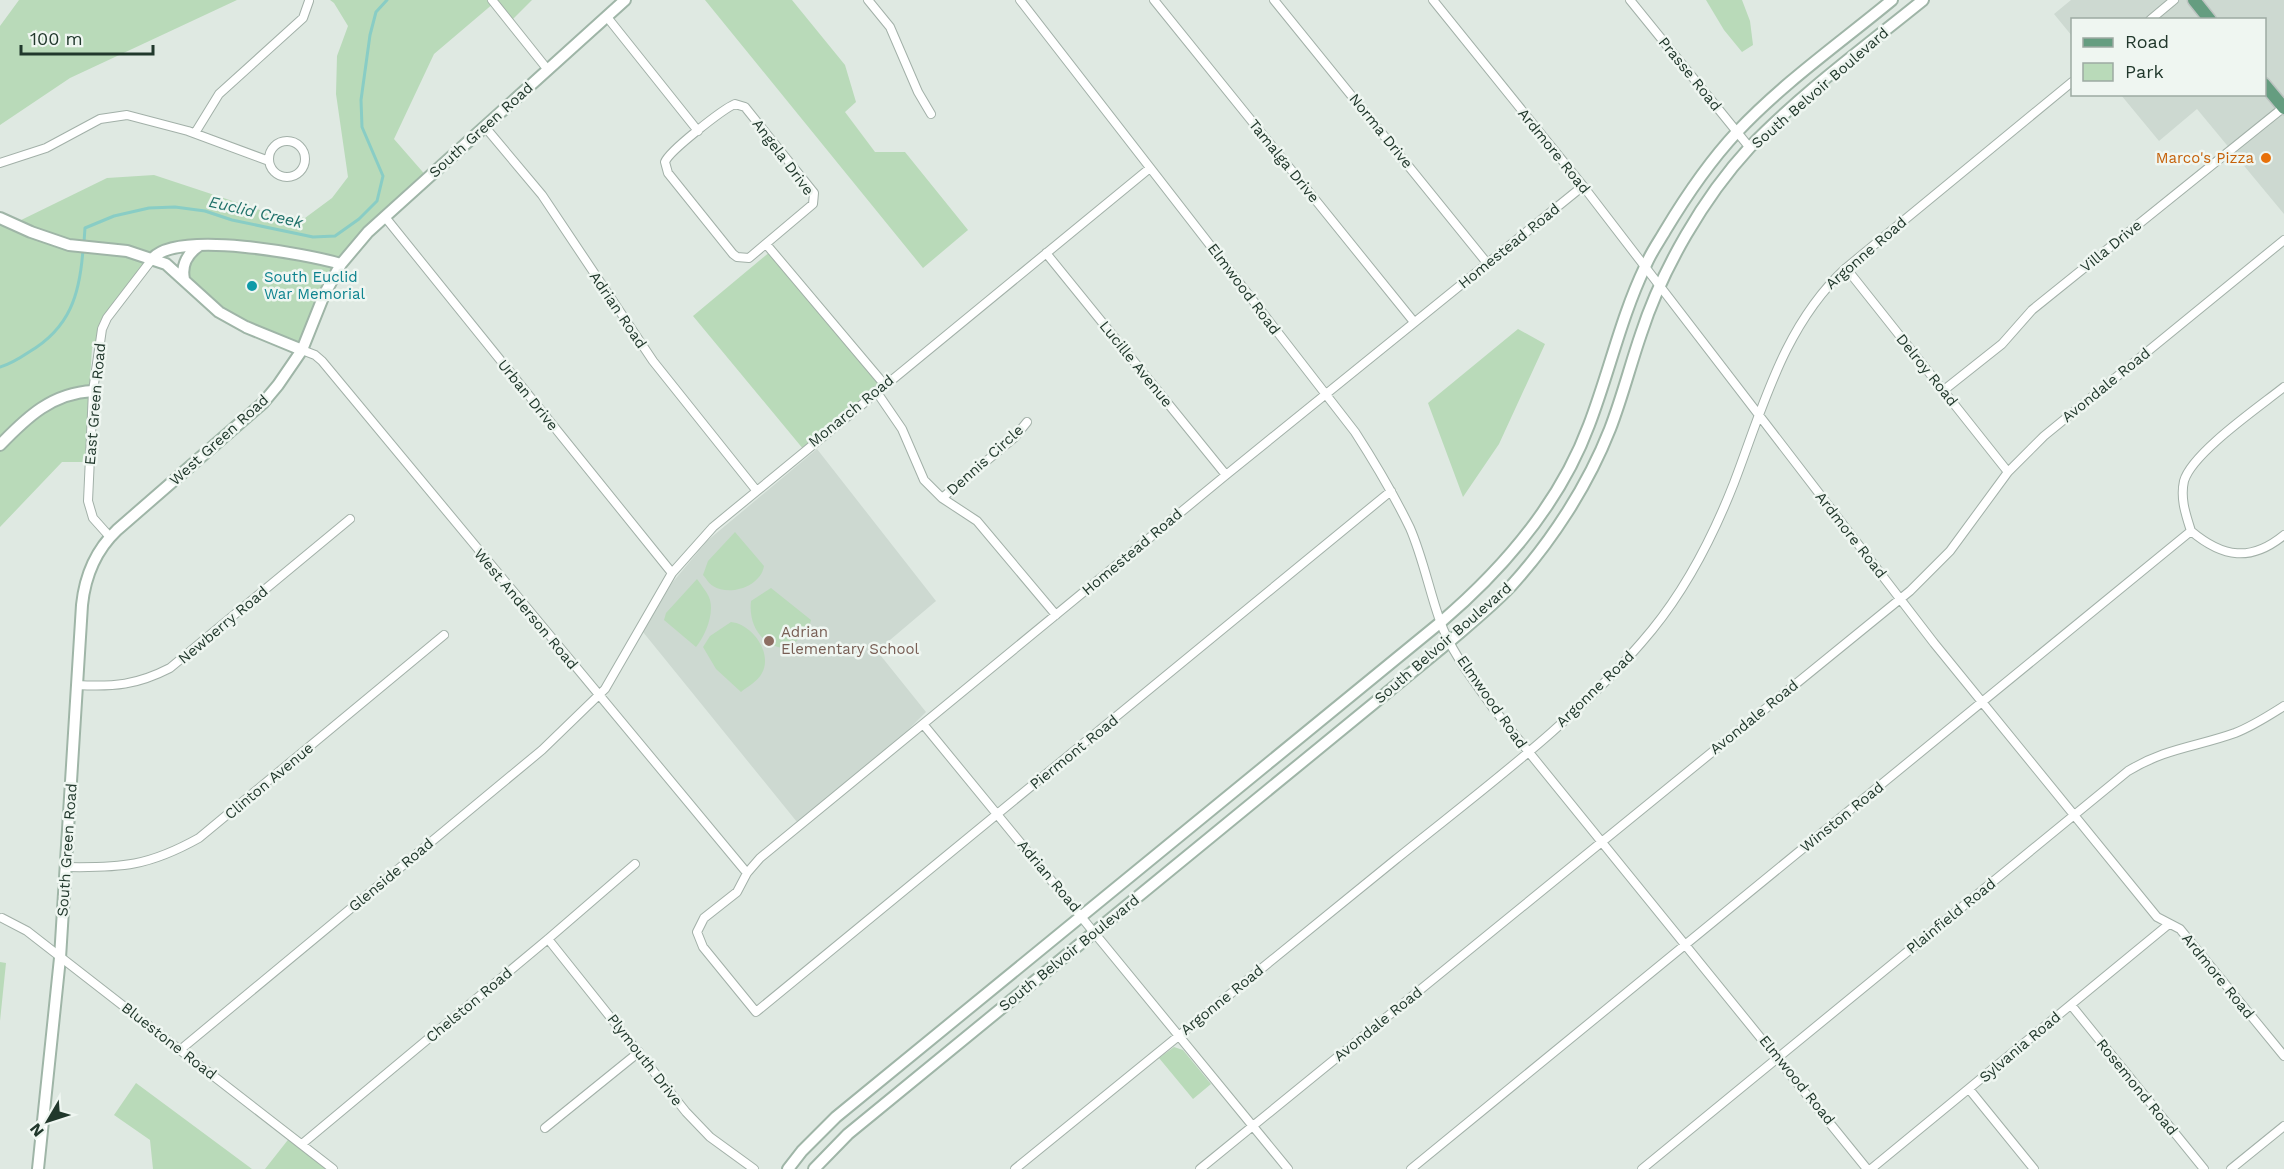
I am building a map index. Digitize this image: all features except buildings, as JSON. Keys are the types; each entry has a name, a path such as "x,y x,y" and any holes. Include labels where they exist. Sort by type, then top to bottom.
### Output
{"main road":[{"path":"2193,0 2208,18"},
{"path":"2266,85 2284,107"}],"street":[{"path":"492,0 548,70"},
{"name":"South Green Road","path":"341,264 368,232 625,0"},
{"path":"868,0 890,27 918,92 931,114"},
{"name":"Elmwood Road","path":"1020,0 1355,432 1391,491 1410,530 1441,622 1481,691 1527,752 1869,1169"},
{"name":"Tamalga Drive","path":"1154,0 1414,322"},
{"name":"Norma Drive","path":"1274,0 1487,263"},
{"name":"Ardmore Road","path":"1433,0 1583,186 1899,598 1982,702 2157,917 2180,929 2284,1056"},
{"name":"Prasse Road","path":"1630,0 1750,148"},
{"name":"South Belvoir Boulevard","path":"788,1169 802,1151 836,1117 1441,622 1499,568 1560,485 1588,427 1645,266 1701,177 1736,132 1767,103 1892,0"},
{"name":"South Belvoir Boulevard","path":"814,1169 848,1134 1450,640 1510,586 1532,561 1570,507 1594,464 1610,430 1628,380 1641,333 1659,287 1686,235 1717,189 1750,148 1814,90 1923,0"},
{"path":"2152,18 2174,0"},
{"path":"195,133 219,94 303,18 309,1"},
{"path":"607,17 698,131"},
{"name":"Argonne Road","path":"1015,1169 1527,752 1617,671 1655,626 1682,586 1710,536 1733,486 1778,366 1794,331 1826,286 2071,84"},
{"name":"Angela Drive","path":"731,105 745,106 814,192 813,204 766,244 749,258 737,257 665,167 666,158 731,105"},
{"name":"Villa Drive","path":"1944,390 2002,344 2032,310 2284,107"},
{"path":"0,162 46,148 100,119 127,115 195,133 269,161 274,172 288,178 302,171 306,159 304,151 298,144 286,141 275,146 270,153 269,161"},
{"name":"Adrian Road","path":"485,127 542,195 664,377 756,490"},
{"name":"Monarch Road","path":"599,696 672,573 712,527 1150,168"},
{"name":"Homestead Road","path":"697,932 704,918 737,891 747,873 760,858 1226,475 1583,186"},
{"name":"Urban Drive","path":"385,217 672,573"},
{"path":"0,218 31,232 69,244 127,251 153,258 172,268 205,301 227,317 302,350"},
{"name":"Avondale Road","path":"1200,1169 1921,581 1950,551 2008,472 2044,436 2284,240"},
{"path":"153,258 164,250 226,244 309,256 341,264"},
{"path":"766,244 884,384"},
{"path":"184,280 183,266 189,255 201,245"},
{"name":"Lucille Avenue","path":"1046,253 1226,475"},
{"name":"East Green Road","path":"110,537 93,518 88,508 93,391 102,330 107,318 153,258"},
{"name":"West Green Road","path":"110,537 263,403 278,386 302,350 324,295 341,264"},
{"name":"Delroy Road","path":"1846,268 2008,472"},
{"name":"West Anderson Road","path":"302,350 315,354 322,361 747,873"},
{"path":"2284,387 2192,465 2185,480 2183,494 2191,531 2212,547 2236,554 2247,554 2263,549 2284,535"},
{"path":"0,446 16,428 45,404 77,391 93,391"},
{"path":"876,391 902,429 924,480 942,498 977,520 1056,615"},
{"name":"Dennis Circle","path":"942,498 1014,438 1027,422"},
{"name":"Piermont Road","path":"697,932 703,947 756,1012 1391,491"},
{"name":"Newberry Road","path":"77,685 107,687 130,684 145,680 170,668 350,519"},
{"name":"Winston Road","path":"1411,1169 2191,531"},
{"name":"South Green Road","path":"38,1169 60,958 83,591 92,565 110,537"},
{"name":"Clinton Avenue","path":"66,867 128,866 158,858 199,838 444,635"},
{"name":"Glenside Road","path":"180,1050 542,750 599,696"},
{"name":"Plainfield Road","path":"1642,1169 2128,771 2165,752 2233,734 2265,719 2284,705"},
{"name":"Adrian Road","path":"923,724 1288,1169"},
{"name":"Chelston Road","path":"302,1144 548,939 634,864"},
{"name":"Bluestone Road","path":"2,918 27,931 333,1169"},
{"name":"Sylvania Road","path":"1869,1169 2169,924"},
{"name":"Plymouth Drive","path":"548,939 674,1097 710,1137 754,1169"},
{"name":"Rosemond Road","path":"2071,1005 2204,1169"},
{"path":"545,1128 639,1052"},
{"path":"1969,1089 2034,1169"},
{"path":"2231,1169 2284,1126"}],"shaded area":[{"path":"2071,0 2284,0 2284,214 2197,109 2159,141 2122,96 2266,96 2266,18 2071,18 2071,35 2054,14"},
{"name":"Adrian Elementary School","path":"817,449 936,601 877,651 926,712 908,730 797,822 643,632 672,583 707,541"}],"green space":[{"path":"19,0 237,0 70,78 0,125 0,26"},
{"path":"330,0 532,0 510,22 494,3 434,54 394,139 428,178 353,248 302,350 235,321 184,280 196,248 162,251 107,318 99,341 92,348 85,462 62,462 0,527 0,218 13,224 107,178 154,175 272,214 305,218 332,198 348,177 336,94 337,56 348,26"},
{"path":"705,0 792,0 845,65 856,102 845,112 875,152 905,152 968,230 923,268"},
{"path":"1706,0 1742,0 1750,21 1753,45 1742,52 1724,30"},
{"path":"771,251 884,384 804,450 693,316"},
{"path":"1518,329 1545,344 1499,444 1463,497 1428,403"},
{"path":"735,532 764,566 757,579 744,588 720,589 712,585 703,575 708,561"},
{"path":"697,579 708,595 711,612 703,637 696,647 664,620 666,613"},
{"path":"771,588 811,620 809,628 789,649 772,645 765,640 759,634 752,619 751,601"},
{"path":"731,622 739,624 753,634 763,649 765,657 765,665 760,676 741,692 716,669 703,647 710,636"},
{"path":"0,962 6,963 0,1021"},
{"path":"1174,1047 1183,1050 1211,1084 1193,1099 1159,1058"},
{"path":"136,1083 252,1169 153,1169 150,1140 114,1115"},
{"path":"291,1136 333,1169 265,1169"}],"waterway":[{"name":"Euclid Creek","path":"84,242 85,228 114,216 149,208 175,207 205,211 232,220 313,237 335,236 359,219 377,201 383,176 362,127 361,100 370,35 376,12 387,0"},
{"name":"Euclid Creek","path":"0,367 15,361 43,343 63,321 79,281 83,249"}],"place":[{"name":"Marco's Pizza","path":"2266,158"},
{"name":"South Euclid War Memorial","path":"252,286"},
{"name":"Adrian Elementary School","path":"769,641"}]}
